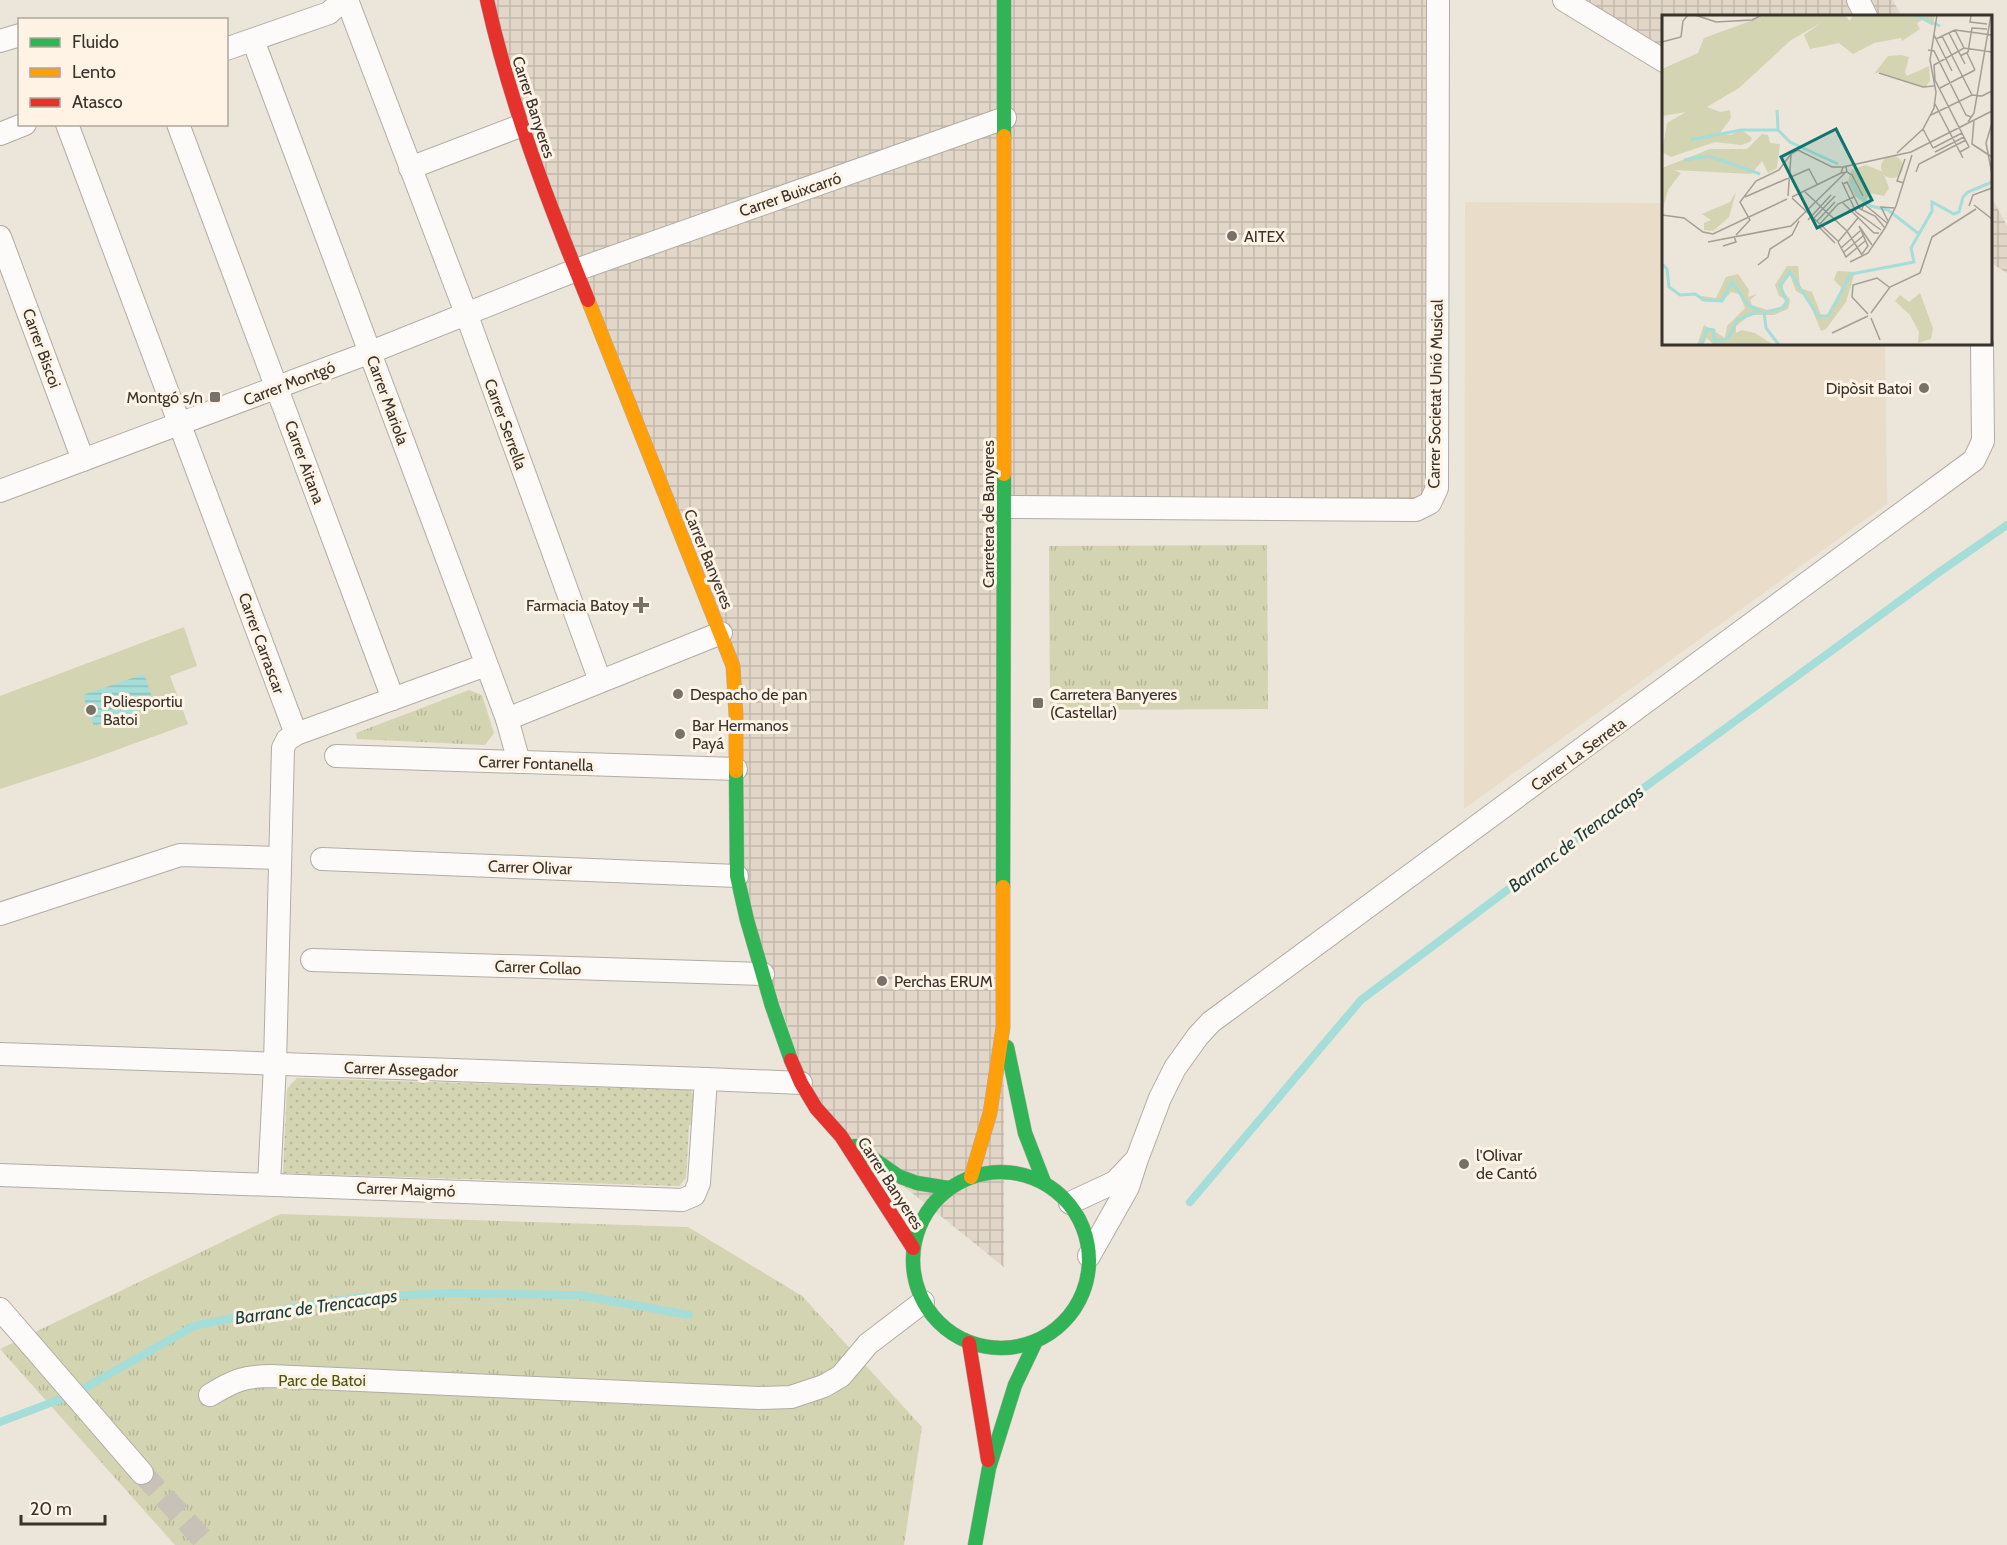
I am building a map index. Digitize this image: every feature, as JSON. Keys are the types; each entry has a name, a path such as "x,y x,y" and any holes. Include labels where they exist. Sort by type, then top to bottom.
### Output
{"main road":[{"name":"Carrer Banyeres","path":"487,0 520,126 733,666 737,876 747,920 783,1041 801,1083 816,1108 841,1136 913,1248"},
{"name":"Carretera de Banyeres","path":"970,1177 990,1113 1003,1027 1004,0"},
{"name":"Carretera de Banyeres","path":"1003,1027 1025,1132 1044,1182"},
{"name":"Carrer Banyeres","path":"841,1136 898,1176 917,1183 948,1188"},
{"path":"997,1171 1021,1173 1044,1182 1070,1203 1085,1231 1089,1256 1087,1281 1077,1306 1059,1326 1036,1341 1014,1347 991,1348 969,1343 946,1329 923,1302 913,1268 913,1248 921,1222 934,1202 948,1188 970,1177 997,1171"},
{"path":"975,1545 989,1468 1015,1385 1036,1341"},
{"path":"969,1343 989,1468"}],"street":[{"path":"228,49 328,13 345,0"},
{"name":"Carrer Serrella","path":"345,0 466,313 600,681"},
{"name":"Carrer Societat Unió Musical","path":"1004,507 1416,510 1430,503 1437,488 1438,0"},
{"path":"1564,0 1662,60"},
{"path":"1858,0 1866,15"},
{"path":"0,41 18,36"},
{"name":"Carrer Mariola","path":"253,40 507,719 519,762"},
{"name":"Carrer Buixcarró","path":"576,270 1005,118"},
{"path":"0,134 20,126"},
{"name":"Carrer Carrascar","path":"68,126 296,734"},
{"name":"Carrer Aitana","path":"179,126 393,699"},
{"path":"410,168 520,126"},
{"name":"Carrer Biscoi","path":"0,237 83,460"},
{"name":"Carrer Montgó","path":"0,491 371,352 576,270"},
{"name":"Carrer La Serreta","path":"1089,1256 1128,1187 1160,1098 1174,1068 1198,1035 1211,1022 1578,754 1974,460 1983,441 1982,345"},
{"path":"507,719 721,633"},
{"path":"269,1184 275,1064 283,748 287,740 296,734 486,665"},
{"name":"Carrer Fontanella","path":"336,756 736,769"},
{"path":"0,914 180,855 279,858"},
{"name":"Carrer Olivar","path":"322,859 737,876"},
{"name":"Carrer Collao","path":"312,960 763,974"},
{"name":"Carrer Assegador","path":"0,1054 801,1083"},
{"name":"Carrer Maigmó","path":"0,1175 682,1200 694,1195 699,1183 706,1078"},
{"name":"Carrer La Serreta","path":"1070,1203 1115,1182 1137,1159"},
{"path":"210,1395 233,1381 255,1376 271,1376 759,1398 791,1397 824,1386 841,1376 868,1344 923,1302"},
{"path":"4,1319 142,1473"}],"shaded area":[{"path":"483,0 1438,0 1437,510 1004,507 1004,1267 819,1118 736,876 733,685"},
{"path":"1563,0 1893,0 1900,15 1662,15 1662,61"},
{"path":"1992,198 2007,226 2007,273 1992,264"},
{"path":"1465,202 1662,203 1662,345 1885,345 1887,504 1464,809"}],"green space":[{"path":"1267,545 1268,709 1050,710 1049,546"},
{"name":"Poliesportiu Batoi","path":"184,627 197,666 170,676 188,724 0,789 0,696"},
{"path":"469,690 482,695 494,733 485,745 357,739 356,733"},
{"path":"297,1078 690,1090 697,1099 693,1126 689,1125 686,1178 679,1186 283,1173 287,1089"},
{"name":"Parc de Batoi","path":"280,1214 688,1227 802,1296 922,1427 904,1545 175,1545 0,1349"}],"water":[{"path":"144,674 155,705 94,726 83,695"}],"waterway":[{"name":"Barranc de Trencacaps","path":"1190,1202 1361,1000 1634,795 2007,525"},
{"name":"Barranc de Trencacaps","path":"0,1422 74,1394 194,1326 361,1297 451,1293 578,1295 689,1315"}],"tunnel":[{"path":"142,1473 208,1545"}],"traffic: fast":[{"path":"1004,0 1004,136"},
{"path":"1003,887 1004,474"},
{"path":"736,771 737,876 772,1006 791,1060"},
{"path":"1007,1047 1025,1133 1044,1182"},
{"path":"855,1146 898,1176 917,1183 948,1188"},
{"path":"1001,1172 1018,1173 1035,1178 1063,1198 1083,1226 1088,1243 1089,1260 1088,1277 1083,1294 1063,1322 1035,1342 1018,1347 1001,1348 984,1347 967,1342 939,1322 919,1294 914,1277 913,1260 914,1243 919,1226 939,1198 967,1178 984,1173 1001,1172"},
{"path":"975,1545 989,1468 1015,1385 1036,1341"}],"traffic: slow":[{"path":"1004,136 1004,474"},
{"path":"588,300 733,666 736,771"},
{"path":"971,1177 990,1113 1003,1027 1003,887"}],"traffic: jam":[{"path":"487,0 496,39 531,152 588,300"},
{"path":"791,1060 816,1108 841,1136 913,1248"},
{"path":"969,1343 988,1460"}],"place":[{"name":"AITEX","path":"1232,236"},
{"name":"Dipòsit Batoi","path":"1924,388"},
{"name":"Montgó s/n","path":"215,397"},
{"name":"Farmacia Batoy","path":"641,605"},
{"name":"Despacho de pan","path":"678,694"},
{"name":"Carretera Banyeres (Castellar)","path":"1038,703"},
{"name":"Poliesportiu Batoi","path":"91,710"},
{"name":"Bar Hermanos Payá","path":"680,734"},
{"name":"Perchas ERUM","path":"882,981"},
{"name":"l'Olivar de Cantó","path":"1464,1164"}]}
